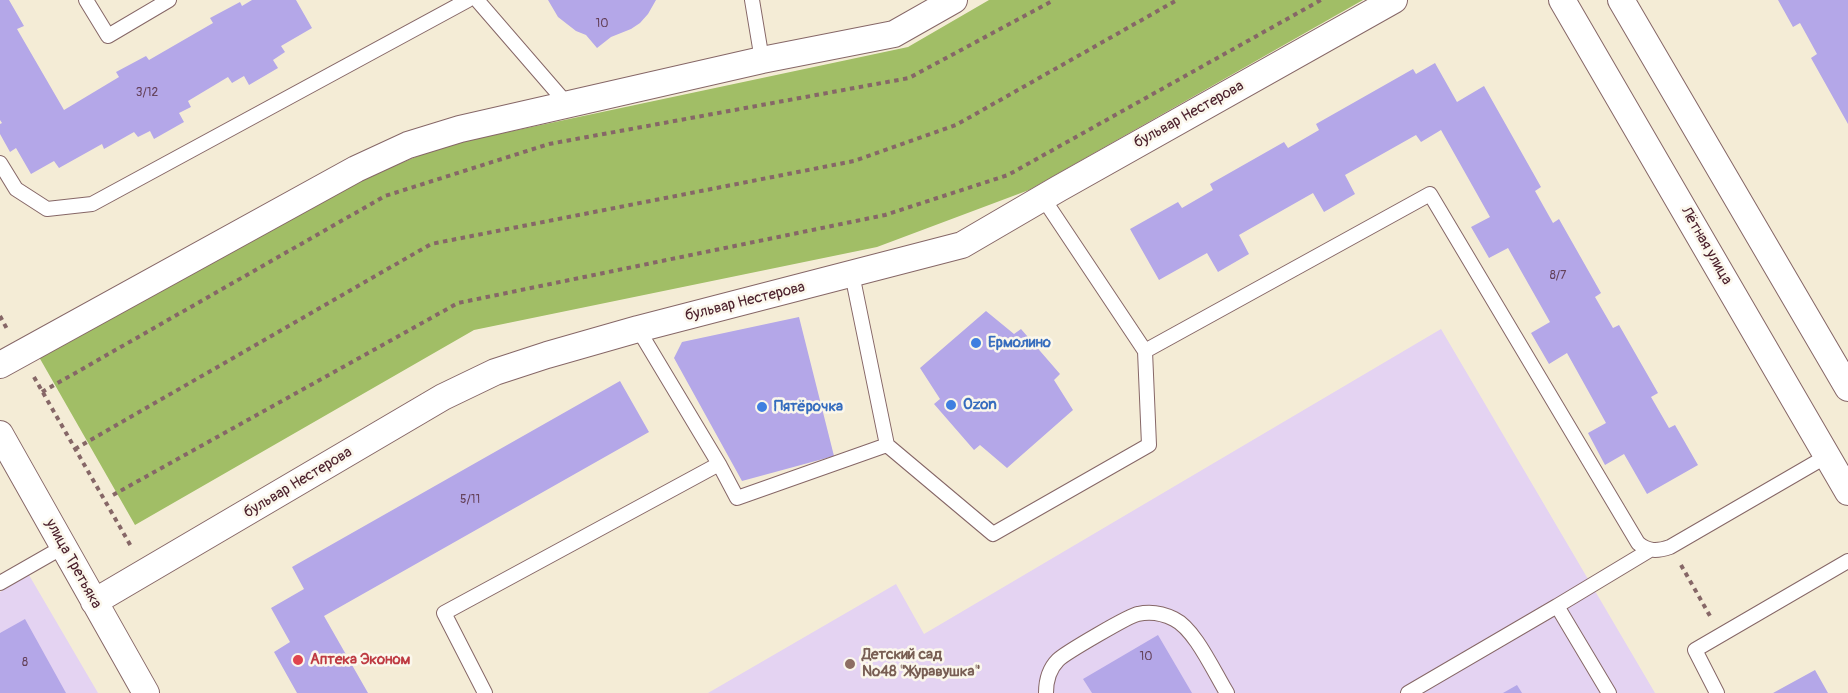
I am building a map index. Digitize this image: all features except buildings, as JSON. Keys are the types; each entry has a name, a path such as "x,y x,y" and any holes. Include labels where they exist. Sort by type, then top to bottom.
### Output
{"street":[{"path":"10,359 356,169 408,145 460,129 567,104 762,60 894,34 954,0"},
{"name":"бульвар Нестерова","path":"94,602 443,397 495,372 638,329 962,245 1394,0"},
{"name":"Лётная улица","path":"1562,0 1848,492"},
{"path":"1621,0 1848,388"},
{"name":"улица Третьяка","path":"0,434 146,693"}],"lane":[{"path":"86,0 108,36 170,0"},
{"path":"0,163 16,189 47,209 92,204 468,0"},
{"path":"477,0 567,104"},
{"path":"752,0 762,60"},
{"path":"1145,351 1430,194 1638,543 1644,548 1660,550 1670,547 1827,456"},
{"path":"852,274 887,445 993,534 1149,445 1145,351 1043,198"},
{"path":"638,329 737,498 887,445"},
{"path":"485,693 444,613 719,464"},
{"path":"0,583 63,546"},
{"path":"1408,693 1650,550"},
{"path":"1717,693 1695,650 1848,561"},
{"path":"1557,606 1609,693"},
{"path":"1046,693 1049,673 1060,658 1135,614 1151,612 1177,620 1186,627 1194,636 1227,693"}],"path":[{"path":"42,392 385,196 549,144 909,78 1054,0"},
{"path":"75,449 431,244 854,161 956,125 1177,0"},
{"path":"113,495 458,303 885,215 1008,175 1321,0"},
{"path":"0,316 10,359 42,392 146,573"},
{"path":"1670,547 1721,634"}],"shaded area":[{"path":"1441,329 1655,693 708,693 896,584 924,634"},
{"path":"29,575 98,693 0,693 0,592"}],"green space":[{"path":"989,0 1363,0 1029,190 877,247 474,330 135,525 39,357 353,183 442,146 908,47"}],"place":[{"name":"Ермолино","path":"976,343"},
{"name":"Ozon","path":"951,405"},
{"name":"Пятёрочка","path":"762,407"},
{"name":"Аптека Эконом","path":"298,660"},
{"name":"Детский сад №48 \"Журавушка\"","path":"850,664"}]}
